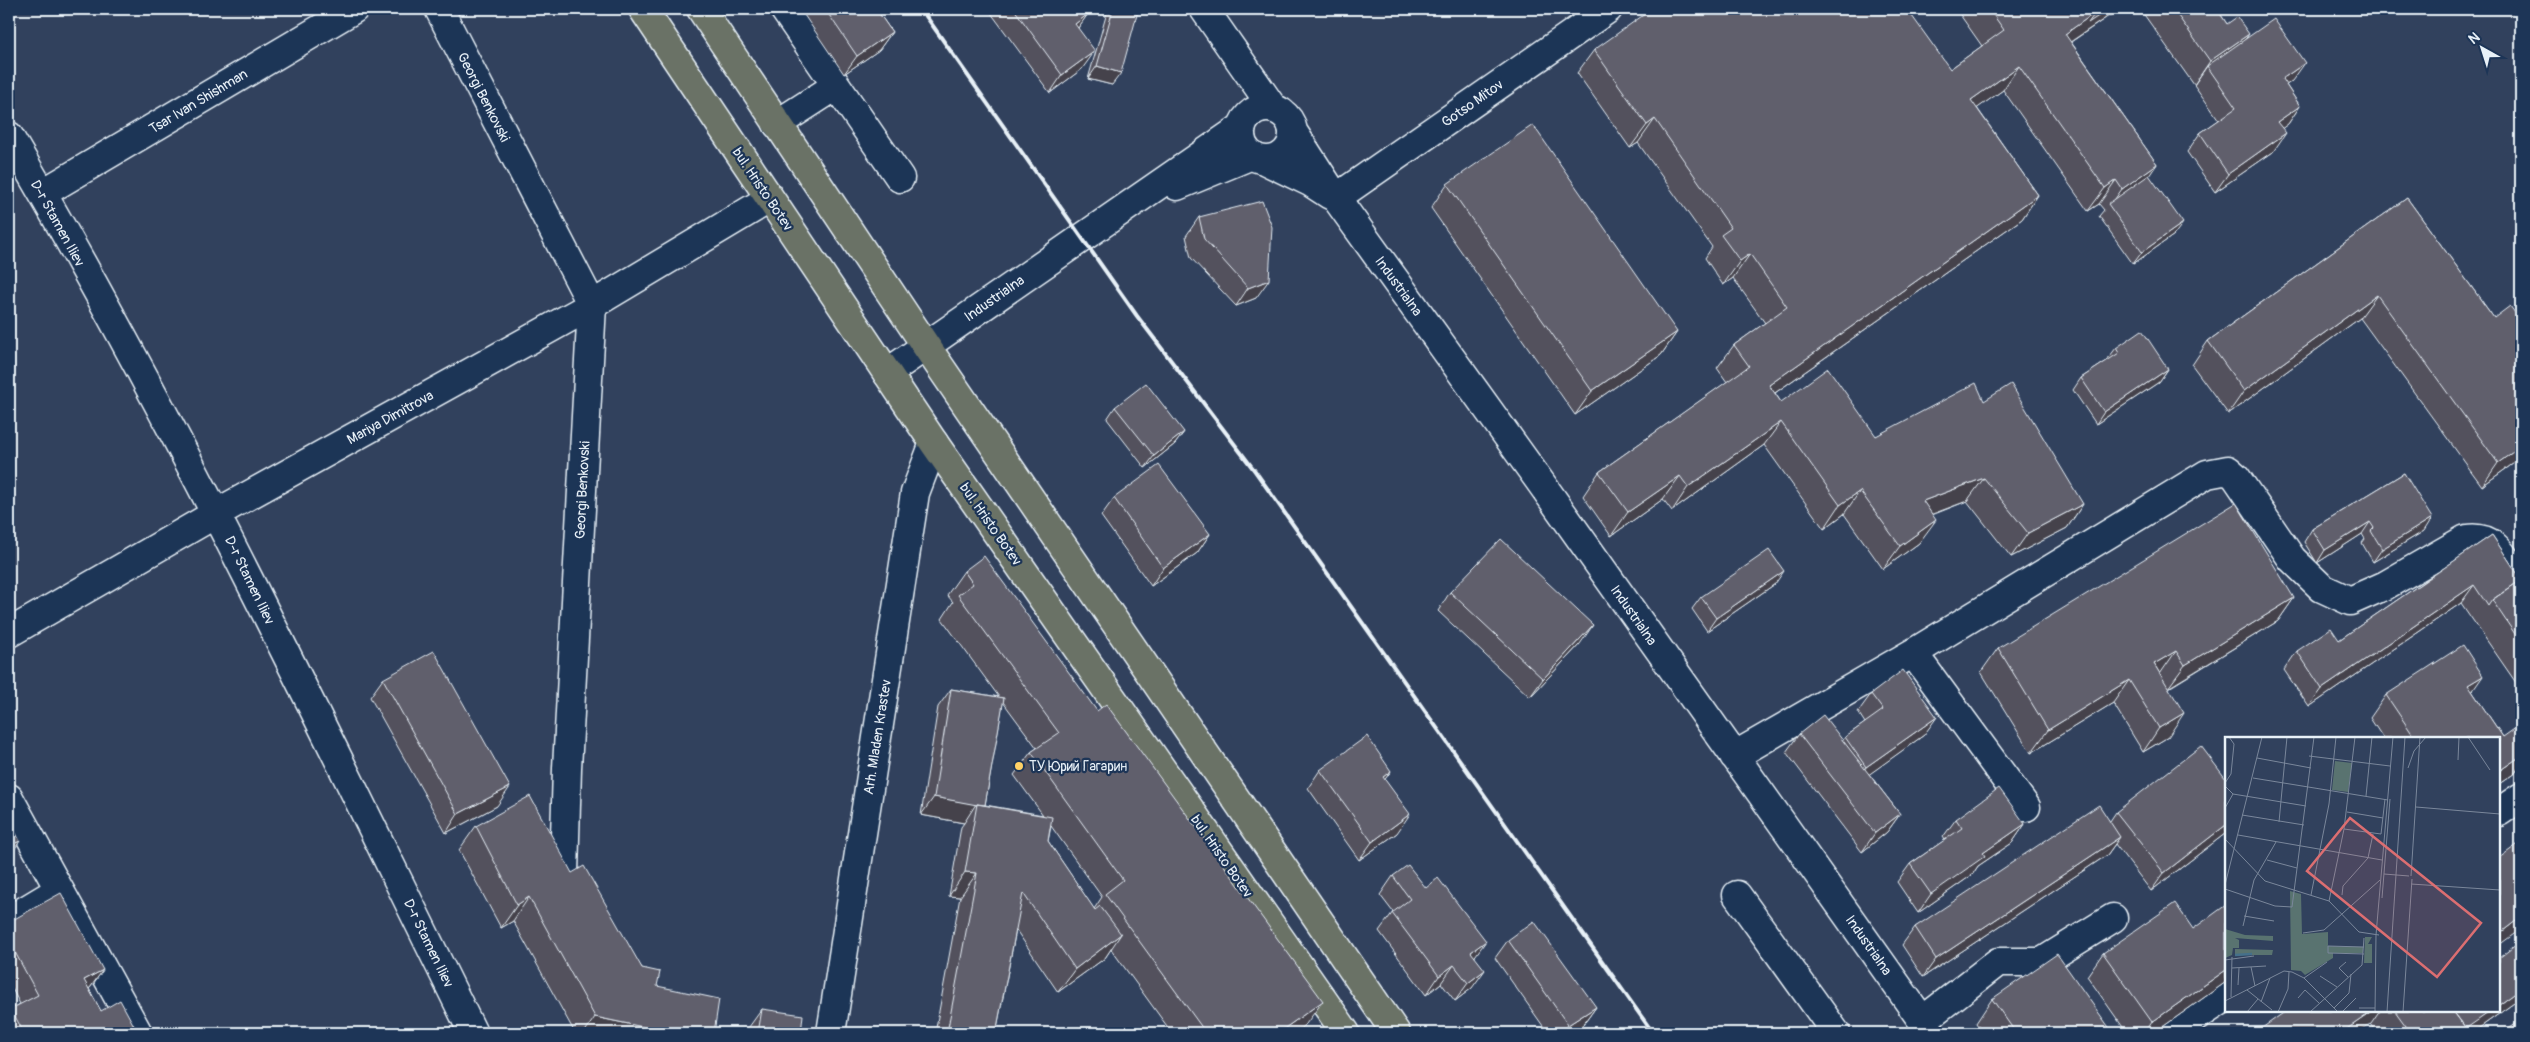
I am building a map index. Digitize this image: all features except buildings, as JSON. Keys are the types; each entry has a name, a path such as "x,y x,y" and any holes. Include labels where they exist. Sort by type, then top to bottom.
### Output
{"main road":[{"name":"bul. Hristo Botev","path":"643,9 934,443 1346,1033"},
{"path":"701,9 926,346 1396,1033"}],"street":[{"name":"Tsar Ivan Shishman","path":"42,193 354,9"},
{"name":"Georgi Benkovski","path":"439,9 592,305 566,768 564,873 592,913"},
{"path":"784,9 900,178"},
{"name":"Gotso Mitov","path":"1336,198 1608,9"},
{"path":"1207,13 1273,108 1288,117 1294,133 1293,140 1285,154 1271,160 1258,157 1243,143 1245,122 1233,67 1207,13"},
{"path":"777,124 836,86"},
{"path":"1245,122 1259,109 1273,108"},
{"name":"Industrialna","path":"886,373 1245,122"},
{"name":"Industrialna","path":"1294,133 1336,198 1927,1027"},
{"name":"D-r Stamen Iliev","path":"9,136 217,513 473,1033"},
{"name":"Industrialna","path":"1127,206 1258,157 1310,182 1336,198"},
{"name":"Mariya Dimitrova","path":"9,633 217,513 592,305 769,199"},
{"name":"Arh. Mladen Krastev","path":"831,1033 915,493 934,443"},
{"path":"1734,756 1913,654 2208,474 2218,470 2228,470 2236,477 2292,559 2322,588 2350,601 2386,585 2466,539 2480,537 2497,548 2521,582"},
{"path":"1913,654 2026,807"},
{"path":"2500,811 2521,797"},
{"path":"9,798 138,1033"},
{"path":"9,920 60,890"},
{"path":"1737,895 1836,1033"},
{"path":"1927,1027 1998,962 2042,962 2113,918"},
{"path":"2042,962 2057,986"},
{"path":"2172,1033 2225,998"}],"railway":[{"path":"921,9 1137,316 1255,471 1653,1033"}],"place":[{"name":"ТУ Юрий Гагарин","path":"1019,766"}]}
